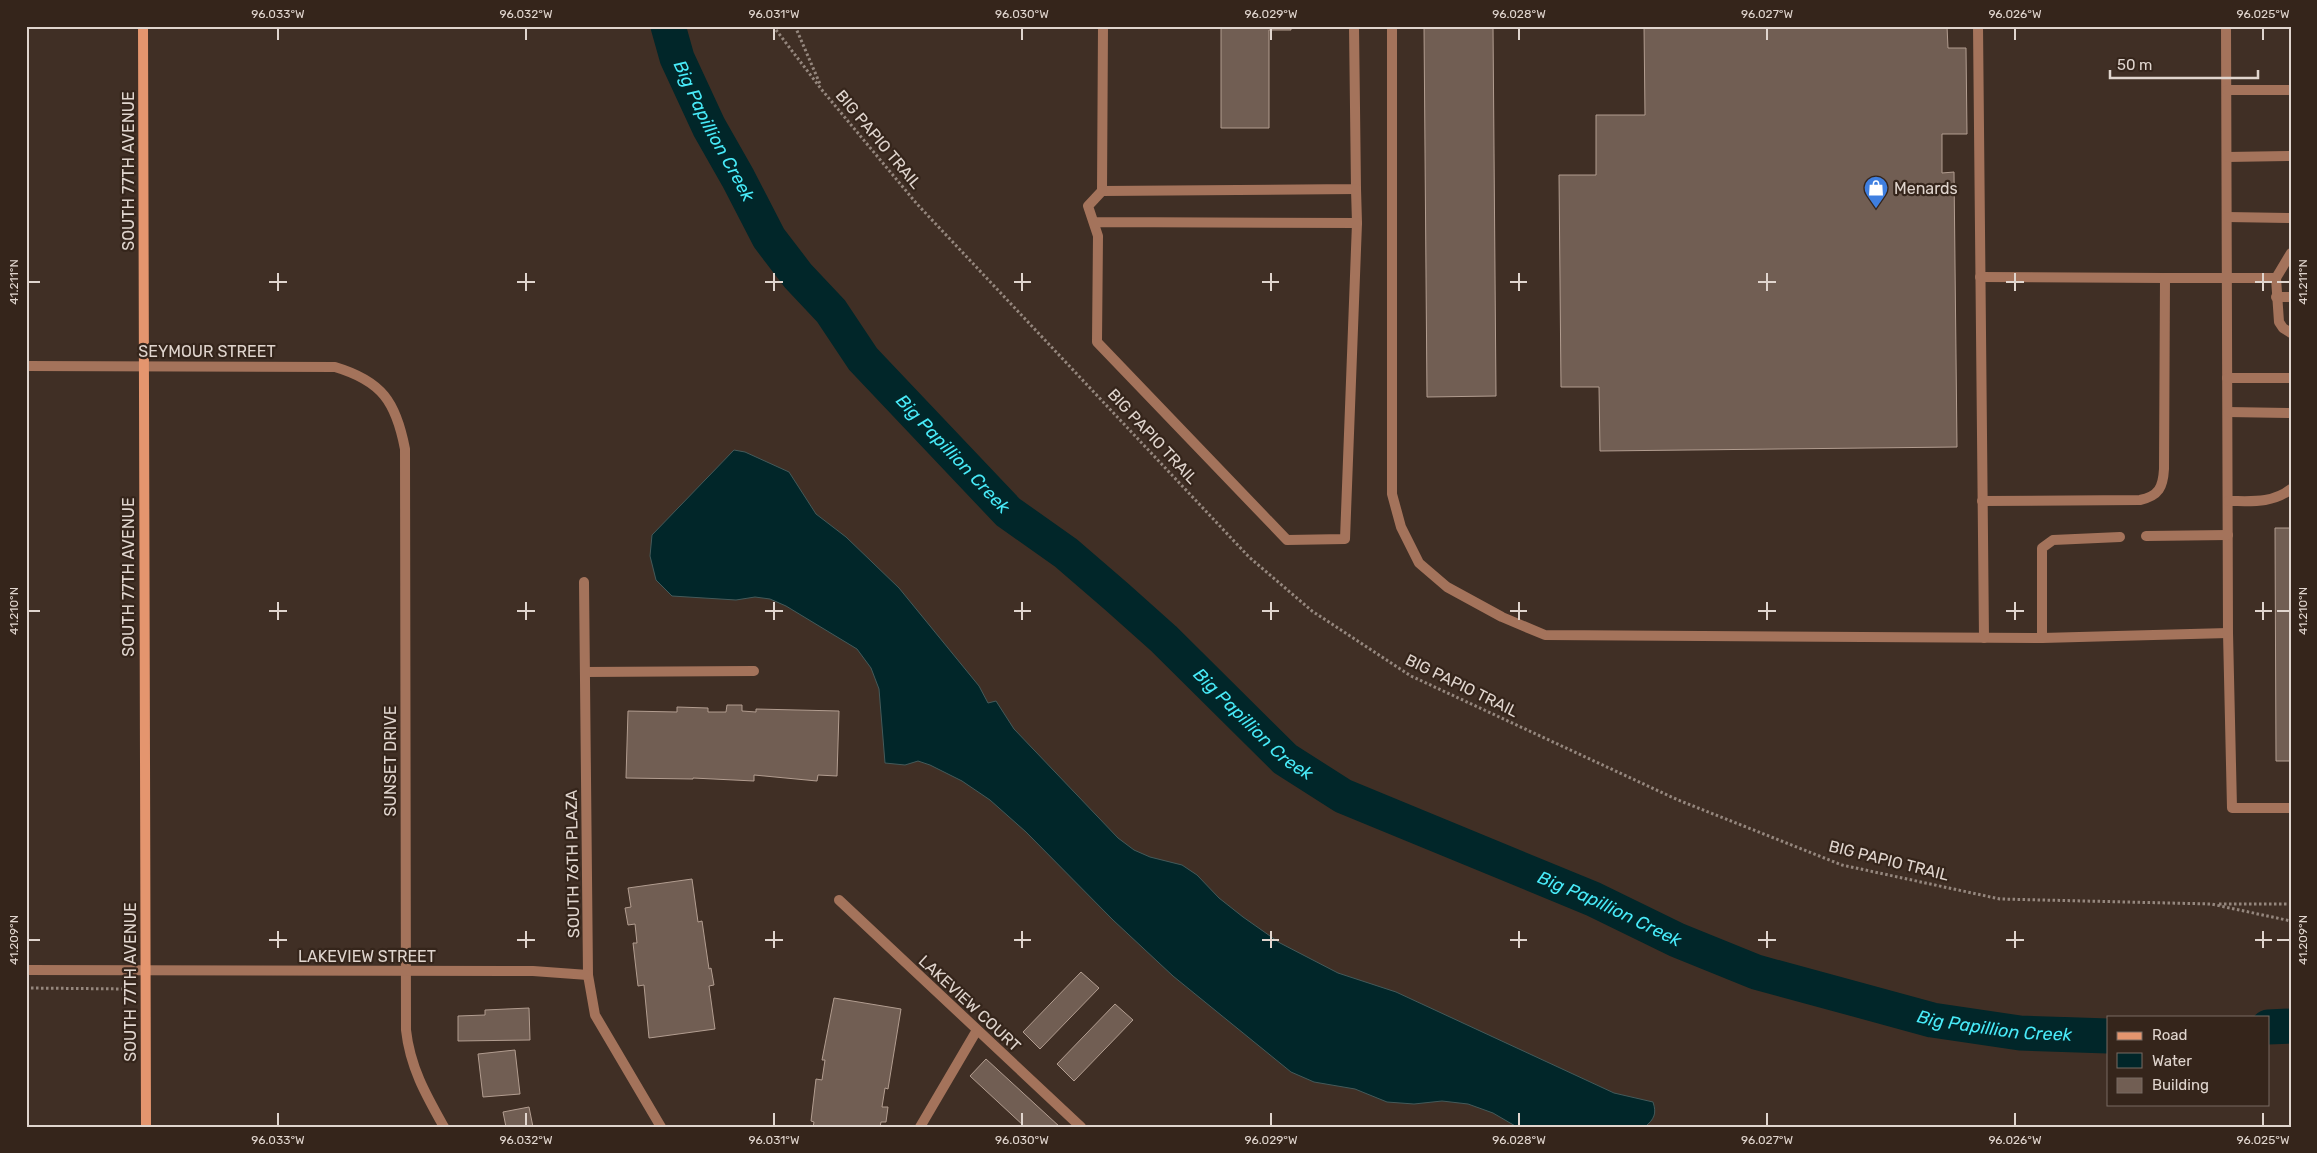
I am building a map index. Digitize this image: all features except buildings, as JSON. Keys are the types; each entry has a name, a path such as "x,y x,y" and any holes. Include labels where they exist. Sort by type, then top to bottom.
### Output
{"street":[{"name":"SOUTH 77TH AVENUE","path":"143,26 142,366 146,1127"},
{"path":"1102,26 1102,191 1088,206 1098,236 1097,342 1287,540 1346,539 1357,223 1354,26"},
{"path":"1392,26 1392,494 1401,527 1420,563 1448,587 1502,618 1545,635 2042,638 2228,633"},
{"path":"1978,26 1984,638"},
{"path":"2226,26 2228,633 2232,808 2291,808"},
{"path":"2226,90 2291,90"},
{"path":"2226,157 2291,156"},
{"path":"1102,191 1356,189"},
{"path":"2226,217 2291,218"},
{"path":"1094,222 1357,223"},
{"path":"2291,253 2276,278 2279,322 2283,328 2291,333"},
{"path":"1980,277 2276,278"},
{"path":"1982,502 2140,500 2151,498 2160,491 2164,482 2165,278"},
{"path":"2276,297 2291,297"},
{"name":"SEYMOUR STREET","path":"26,366 335,367 357,374 372,383 381,392"},
{"path":"2227,378 2291,378"},
{"name":"SUNSET DRIVE","path":"381,392 391,405 400,425 405,448 406,971 408,1049 420,1082 444,1127"},
{"path":"2228,412 2291,413"},
{"path":"2228,501 2267,500 2281,496 2291,489"},
{"path":"2146,536 2228,535"},
{"path":"2042,638 2042,548 2053,540 2120,537"},
{"name":"SOUTH 76TH PLAZA","path":"584,582 588,975 596,1015 661,1127"},
{"path":"585,672 754,671"},
{"name":"LAKEVIEW COURT","path":"839,900 1081,1127"},
{"name":"LAKEVIEW STREET","path":"26,970 533,971 588,975"},
{"path":"920,1127 977,1030"}],"path":[{"name":"BIG PAPIO TRAIL","path":"773,26 822,90 917,204 1250,557 1312,611 1410,676 1678,800 1842,865 2000,899 2211,904 2291,920"},
{"path":"794,26 822,90"},
{"path":"2211,904 2291,904"},
{"path":"26,988 127,988"}],"water":[{"path":"734,450 745,452 789,472 816,514 846,537 899,588 979,686 988,703 996,701 1014,729 1118,838 1134,850 1150,857 1182,865 1197,875 1219,898 1280,943 1338,973 1396,992 1614,1093 1653,1102 1655,1113 1651,1121 1645,1127 1517,1127 1493,1113 1468,1104 1442,1101 1414,1104 1387,1102 1355,1089 1314,1082 1291,1072 1173,976 1113,920 1026,832 990,800 962,781 930,765 918,761 905,765 885,763 879,689 871,668 857,649 786,606 770,599 755,597 736,600 672,596 656,580 650,556 652,535"}],"waterway":[{"name":"Big Papillion Creek","path":"668,26 677,58 709,127 769,238 798,276 831,311 863,359 1008,512 1066,553 1117,597 1164,639 1285,759 1343,796 1593,899 1677,940 1756,972 1932,1020 2020,1033 2107,1036"},
{"name":"Big Papillion Creek","path":"2270,1027 2291,1026"}],"place":[{"name":"Menards","path":"1876,209"}]}
